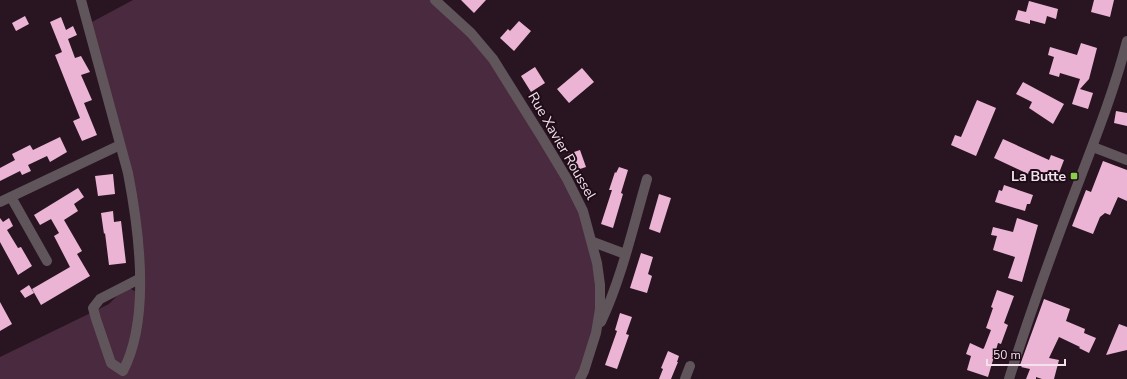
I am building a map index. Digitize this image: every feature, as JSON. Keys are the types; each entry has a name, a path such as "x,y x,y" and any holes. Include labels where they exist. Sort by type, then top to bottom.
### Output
{"street":[{"path":"81,0 120,145 133,200 139,251 140,279 138,321 130,359 123,370 111,363 93,308 100,300 140,279"},
{"name":"Rue Xavier Roussel","path":"436,0 471,32 493,59 567,179 583,210 598,263 600,309 596,333 584,372 580,379"},
{"path":"1009,379 1046,269 1093,147 1119,72 1127,41"},
{"path":"0,202 120,145"},
{"path":"1093,147 1127,160"},
{"path":"596,333 608,308 647,179"},
{"path":"11,197 47,261"},
{"path":"593,242 625,254"},
{"path":"685,379 690,366"}],"shaded area":[{"path":"133,0 435,0 471,33 583,211 600,309 580,379 0,379 0,357 109,304 117,296 130,288 134,291 141,288 127,161 90,23"}],"building":[{"path":"461,0 486,0 474,13"},
{"path":"1094,0 1114,0 1110,17 1091,12"},
{"path":"1029,1 1058,9 1056,19 1047,16 1045,24 1030,20 1030,24 1015,20 1018,10 1026,12"},
{"path":"25,16 29,24 16,31 12,23"},
{"path":"61,17 66,30 73,26 77,35 68,39 75,58 81,56 90,72 81,75 92,100 84,103 97,135 82,141 73,121 80,118 55,55 62,52 50,22"},
{"path":"519,21 531,31 514,51 500,38 508,29 510,31"},
{"path":"1081,43 1097,48 1089,79 1080,89 1093,93 1088,109 1072,104 1080,79 1060,73 1059,77 1049,74 1054,57 1048,55 1050,47 1077,55"},
{"path":"535,67 545,83 531,92 521,76"},
{"path":"582,68 594,82 569,103 557,89"},
{"path":"1023,82 1064,104 1053,124 1029,108 1032,102 1016,94"},
{"path":"977,100 996,108 976,156 951,145 955,135 961,137"},
{"path":"1116,111 1127,113 1127,126 1114,123"},
{"path":"60,137 67,152 50,162 47,156 28,165 31,171 22,175 20,171 0,181 0,168 15,160 12,154 30,145 33,150"},
{"path":"1003,139 1049,160 1051,155 1064,160 1056,181 1029,171 1028,174 994,158"},
{"path":"580,150 586,167 574,171 568,154"},
{"path":"1103,161 1127,170 1127,201 1118,197 1110,215 1105,213 1100,217 1093,234 1072,226 1086,190 1091,192"},
{"path":"619,167 628,170 613,228 601,224 612,190 609,190 615,172 616,173"},
{"path":"113,174 115,194 98,196 95,176"},
{"path":"1004,185 1033,195 1030,204 1027,204 1025,211 995,202 999,190 1002,191"},
{"path":"78,188 84,197 74,204 78,211 64,220 82,251 77,254 90,276 41,305 32,289 70,267 54,236 59,233 51,219 40,225 34,215"},
{"path":"659,194 671,198 660,233 649,229"},
{"path":"113,211 114,222 121,221 126,263 109,265 101,213"},
{"path":"0,218 3,222 9,218 13,226 7,230 18,248 21,247 32,266 18,275 0,242"},
{"path":"1017,218 1038,225 1022,282 1008,278 1015,257 993,250 997,236 991,235 993,227 1013,232"},
{"path":"641,253 653,257 648,274 652,276 647,293 630,288"},
{"path":"29,285 34,293 25,298 20,291"},
{"path":"997,290 1014,296 1004,323 1008,325 1001,344 998,343 988,377 967,370 971,356 966,354 970,343 983,349 984,348 991,330 986,328"},
{"path":"1044,299 1070,309 1066,321 1085,329 1084,333 1096,338 1089,353 1059,337 1049,358 1059,360 1054,379 1042,379 1036,377 1036,379 1026,379 1030,369 1021,367 1022,366 1020,365"},
{"path":"0,302 12,324 0,331"},
{"path":"620,313 632,317 626,334 629,335 617,369 605,365 617,331 615,330"},
{"path":"1119,324 1127,327 1127,350 1106,355"},
{"path":"668,351 679,356 678,362 671,379 659,379 663,369 661,368"}],"place":[{"name":"La Butte","path":"1074,176"}]}
